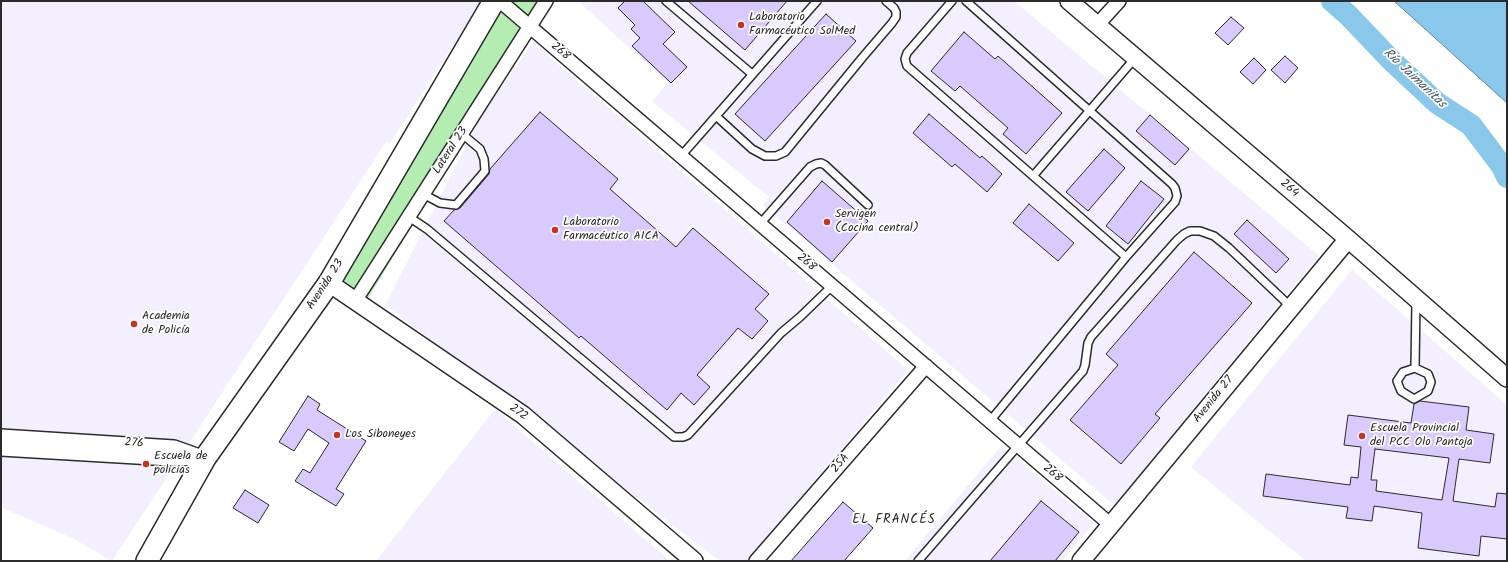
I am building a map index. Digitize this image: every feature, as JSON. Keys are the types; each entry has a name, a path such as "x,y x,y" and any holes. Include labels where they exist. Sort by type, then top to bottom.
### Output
{"main road":[{"name":"Avenida 23","path":"147,561 206,458 329,283 494,1"}],"street":[{"name":"268","path":"500,1 1111,525"},
{"name":"Lateral 23","path":"355,301 546,1"},
{"name":"264","path":"1069,1 1098,24 1348,239 1507,378"},
{"path":"1098,24 1119,1"},
{"name":"Avenida 27","path":"1081,561 1348,239"},
{"name":"272","path":"329,283 523,415 694,561"},
{"name":"25A","path":"756,561 926,366"},
{"name":"276","path":"1,436 174,447 206,458"},
{"name":"276","path":"1,449 170,459 206,458"}],"lane":[{"path":"666,1 752,74"},
{"path":"681,156 817,1"},
{"path":"716,116 752,149 765,156 776,156 785,152 895,20 896,12 894,8 886,1"},
{"path":"952,1 907,53 905,59 907,66 1126,257"},
{"path":"966,1 1172,184 1177,192 1175,202 1126,257 990,421"},
{"path":"1033,176 1114,80 1136,57"},
{"path":"424,194 440,203 456,205 485,171 484,159 480,149 462,134"},
{"path":"760,224 810,167 821,163 868,205"},
{"path":"409,217 427,229 674,437 683,437 688,435 781,333 832,286"},
{"path":"918,561 1083,371 1088,343 1091,337 1184,234 1190,231 1200,231 1214,236 1229,248 1291,307"},
{"path":"1415,368 1416,299"},
{"path":"1415,368 1428,374 1431,382 1428,391 1414,399 1401,391 1397,381 1403,372 1415,368"}],"shaded area":[{"name":"Academia de Policía","path":"1,1 482,1 390,143 386,142 112,561 74,539 1,507"},
{"path":"578,1 1014,1 1319,256 1114,505 763,205 769,197 652,101 668,83"},
{"path":"533,42 908,370 747,561 720,561 385,305 481,117"},
{"name":"Escuela Provincial del PCC Olo Pantoja","path":"1352,270 1507,405 1507,561 1306,561 1191,467"},
{"path":"495,409 670,561 376,561"},
{"path":"1001,446 1094,523 1062,561 905,561"}],"green space":[{"path":"499,1 550,1 365,303 329,283"}],"water":[{"path":"1394,1 1507,1 1507,103"}],"building":[{"path":"625,1 643,1 675,32 663,44 687,67 671,83 632,46 640,38 631,29 635,25 618,8"},
{"name":"Laboratorio Farmacéutico SolMed","path":"688,1 787,1 745,50"},
{"path":"826,14 856,41 765,141 735,114"},
{"path":"1231,17 1244,28 1228,45 1215,33"},
{"path":"964,32 995,59 998,56 1062,113 1026,154 1003,134 1008,128 960,86 955,91 931,71"},
{"path":"1285,56 1298,68 1285,83 1271,70"},
{"path":"1254,58 1266,70 1253,84 1240,72"},
{"path":"540,112 618,179 610,189 676,247 693,228 769,294 755,309 768,321 752,339 738,328 697,375 710,387 694,405 681,393 667,410 581,336 579,338 444,221 454,210 460,208 489,174 490,169"},
{"path":"929,114 980,158 982,156 1002,174 987,192 955,164 952,167 913,133"},
{"path":"1150,115 1189,149 1175,165 1136,131"},
{"path":"1104,149 1125,168 1088,211 1066,192"},
{"name":"Servigen (Cocina central)","path":"822,181 868,221 832,262 787,222"},
{"path":"1141,181 1164,199 1128,244 1106,226"},
{"path":"1029,204 1074,243 1058,261 1013,223"},
{"path":"1247,220 1289,259 1276,273 1234,234"},
{"path":"1194,252 1252,303 1155,414 1160,418 1121,464 1070,420 1118,365 1106,354"},
{"name":"Los Siboneyes","path":"308,396 320,404 317,410 366,441 336,489 344,494 336,506 295,481 303,469 310,473 329,443 308,429 294,451 279,442"},
{"path":"1420,401 1469,407 1466,430 1494,434 1490,463 1459,459 1453,501 1495,507 1497,493 1507,494 1507,539 1481,536 1479,556 1418,548 1422,513 1374,506 1372,521 1346,518 1348,507 1263,496 1266,474 1350,485 1351,477 1358,478 1361,447 1344,445 1348,415 1411,423 1414,404","holes":["1375,449 1449,458 1442,500 1376,491 1377,480 1371,480"]},
{"path":"245,490 269,505 258,523 233,508"},
{"path":"1041,501 1079,532 1055,561 990,561"},
{"path":"843,502 873,528 844,561 791,561"}],"waterway":[{"name":"Río Jaimanitas","path":"1332,1 1348,15 1392,61 1437,103 1471,125 1502,166 1507,177"}],"place":[{"name":"Laboratorio Farmacéutico SolMed","path":"741,25"},
{"name":"Servigen (Cocina central)","path":"827,222"},
{"name":"Laboratorio Farmacéutico AICA","path":"555,230"},
{"name":"Academia de Policía","path":"134,324"},
{"name":"Los Siboneyes","path":"337,435"},
{"name":"Escuela Provincial del PCC Olo Pantoja","path":"1362,436"},
{"name":"Escuela de policias","path":"146,464"}],"district":[{"name":"EL FRANCÉS","path":"894,521"}]}
